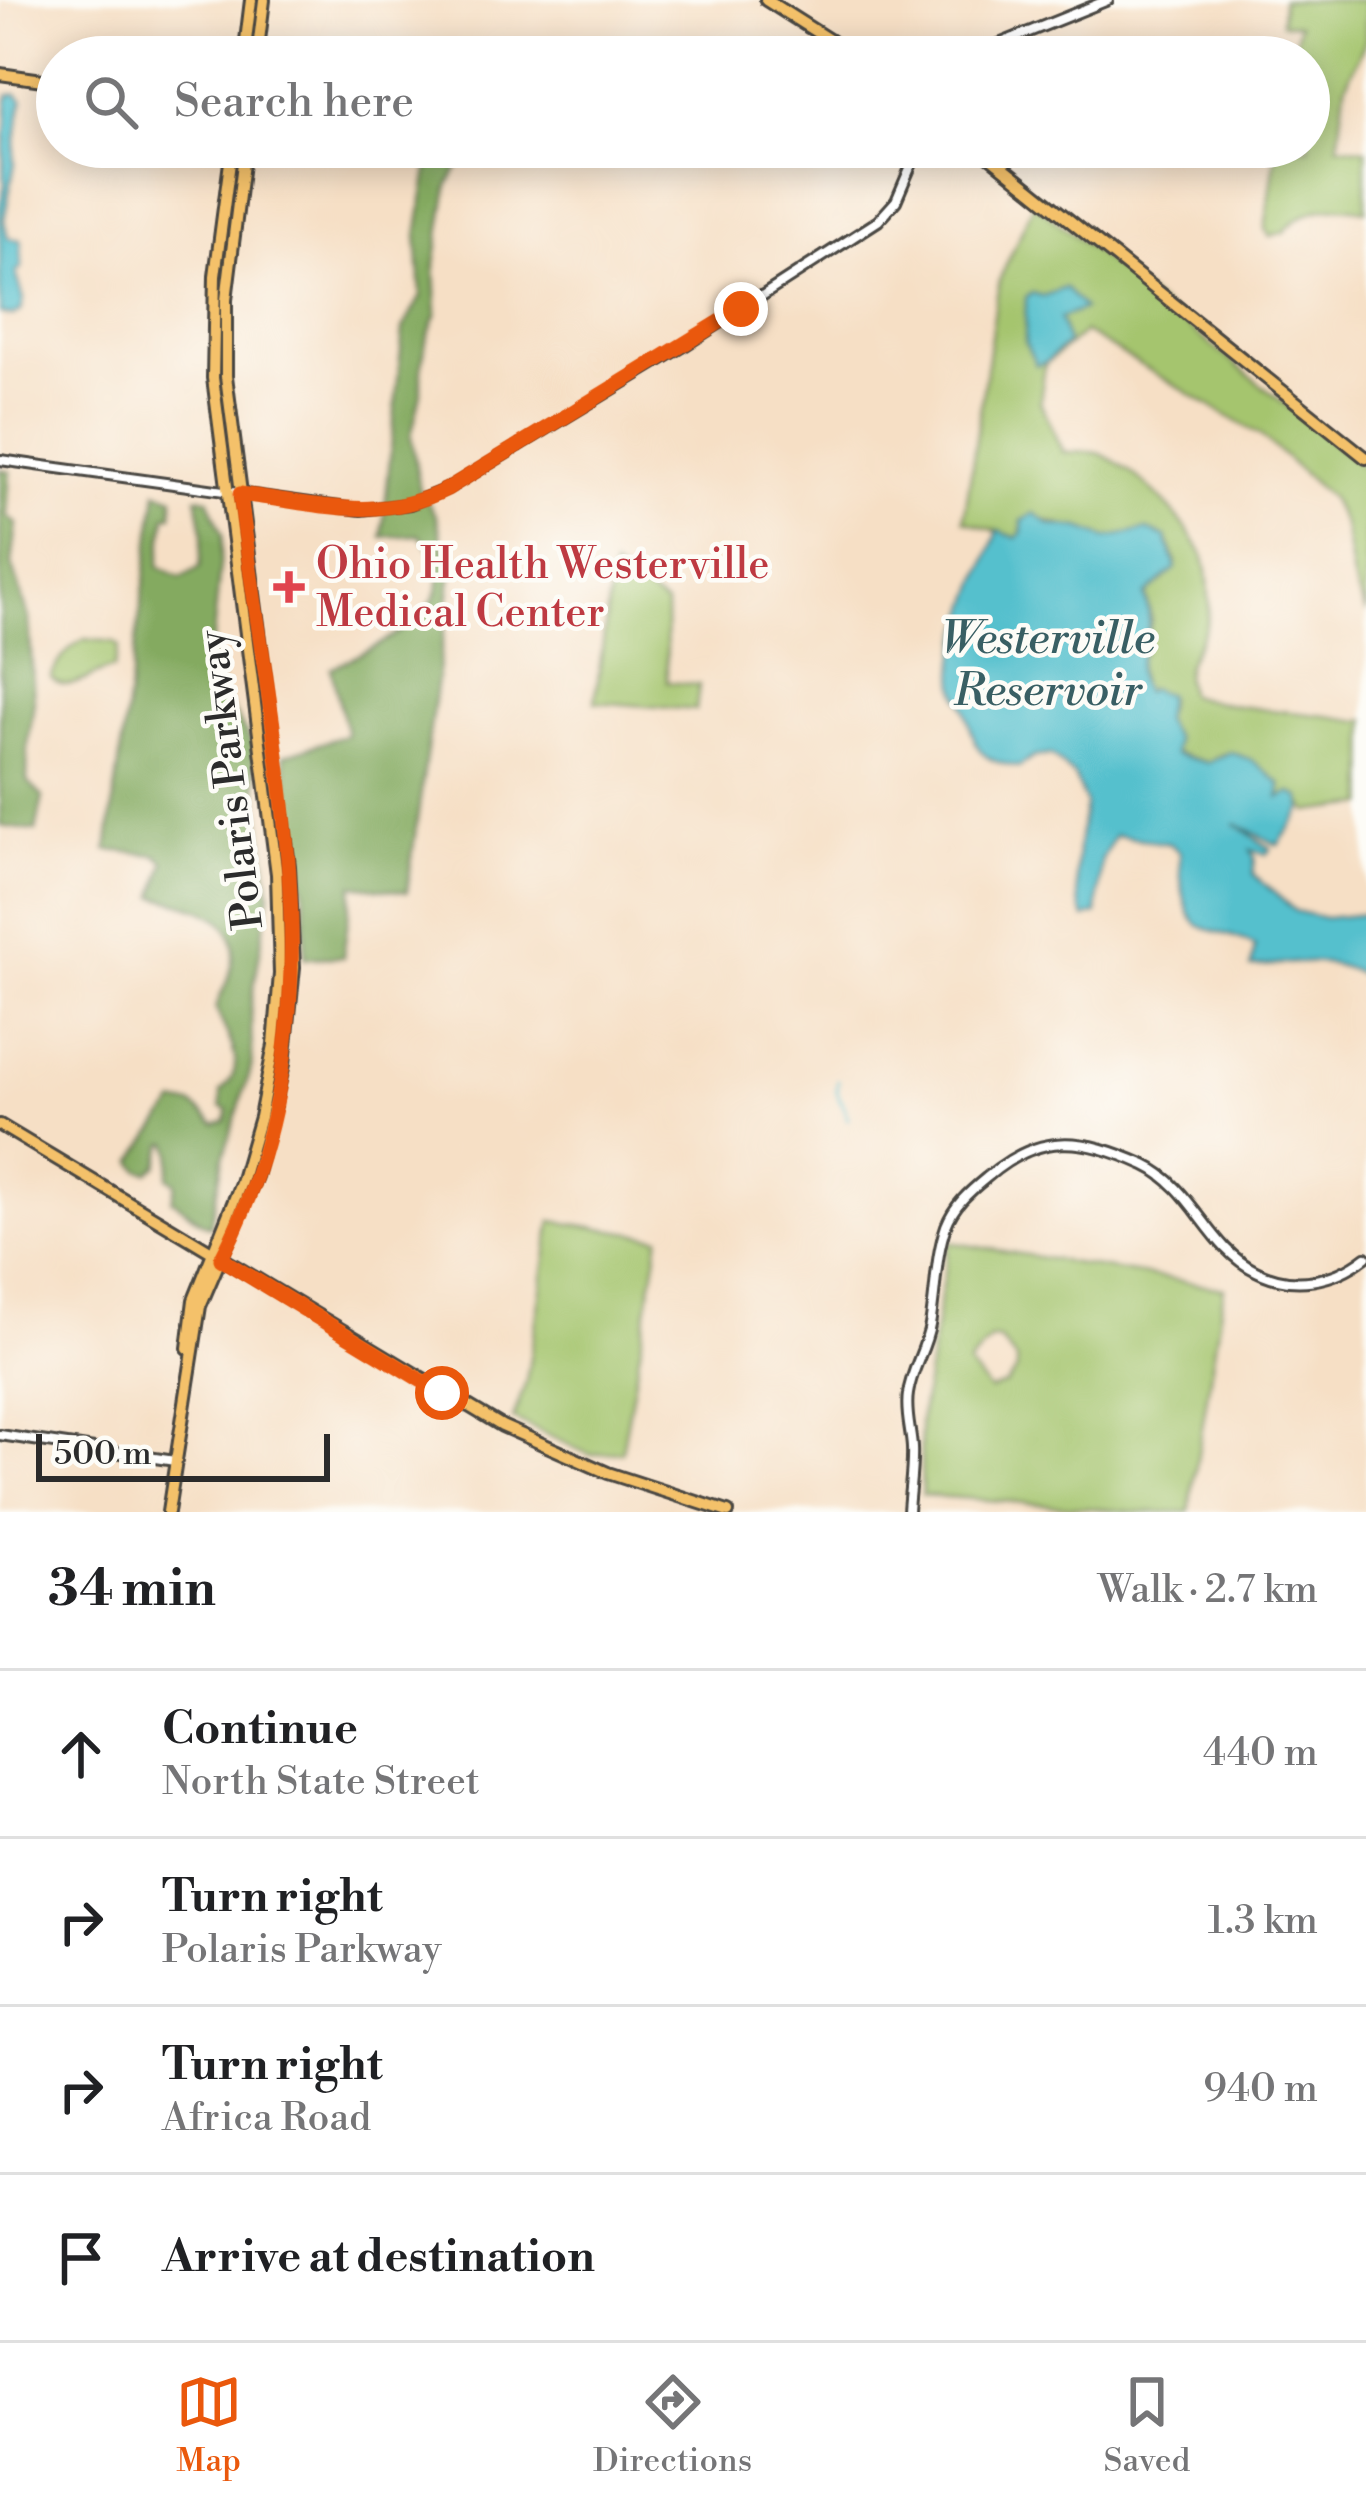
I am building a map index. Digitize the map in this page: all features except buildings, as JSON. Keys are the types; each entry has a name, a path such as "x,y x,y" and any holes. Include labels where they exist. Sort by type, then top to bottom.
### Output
{"main road":[{"path":"247,36 251,0"},
{"path":"260,36 264,0"},
{"path":"766,0 823,36"},
{"path":"0,74 36,79"},
{"name":"Polaris Parkway","path":"218,1257 256,1176 276,1108 293,979 289,866 212,354 219,237 229,168"},
{"name":"Polaris Parkway","path":"233,492 225,316 242,168"},
{"path":"1004,168 1366,458"},
{"path":"219,237 223,248 220,307 225,316"},
{"path":"0,1125 502,1426 671,1500 728,1512"},
{"path":"190,1356 194,1300 218,1257"},
{"path":"168,1512 190,1356 200,1306 218,1257"}],"street":[{"path":"1019,36 1108,0"},
{"path":"0,460 374,511 410,504 437,494 681,348 870,227 894,205 910,168"},
{"path":"908,1512 912,1453 907,1400 928,1333 943,1236 965,1195 1018,1153 1069,1142 1149,1167 1176,1186 1232,1255 1268,1277 1322,1280 1366,1257"},
{"path":"0,1436 175,1461"}],"green space":[{"path":"1282,0 1366,0 1366,40 1345,86 1338,145 1366,149 1366,210 1321,209 1270,236 1265,229 1274,168 1330,168 1330,36 1296,36 1298,25 1281,23"},
{"path":"428,168 458,168 448,186 435,265 437,313 426,341 411,436 420,490 437,517 443,547 454,559 407,892 353,885 343,957 305,958 305,897 284,755 347,735 331,668 375,647 418,618 433,600 440,580 436,559 419,535 382,537 403,329 421,296 417,235"},
{"path":"1034,203 1366,469 1366,613 1353,579 1344,526 1330,498 1260,435 1084,332 1045,364 1040,402 1064,453 1097,453 1130,472 1171,510 1202,553 1209,609 1186,670 1189,695 1252,708 1366,719 1366,805 1308,812 1303,803 1280,798 1281,784 1223,754 1208,763 1174,753 1175,739 1163,720 1168,700 1150,689 1141,691 1137,660 1145,650 1151,620 1146,591 1163,581 1176,563 1168,541 1106,538 1037,518 1022,521 1022,535 1017,538 964,520 999,281"},
{"path":"0,469 10,471 7,516 17,524 12,564 29,618 34,702 27,781 43,797 36,831 0,826"},
{"path":"157,491 174,497 172,515 166,516 159,566 181,578 200,567 203,531 197,497 208,498 223,535 212,648 223,694 252,743 270,894 251,1004 252,1065 223,1158 210,1226 172,1200 176,1183 168,1177 169,1143 149,1172 134,1162 175,1103 193,1105 215,1124 226,1121 228,1110 221,1107 221,1092 230,1082 235,1062 216,1009 230,973 232,938 215,917 155,896 165,862 157,855 107,850"},
{"path":"613,568 666,605 667,682 699,685 696,710 595,702"},
{"path":"85,639 114,642 119,647 114,668 73,684 58,683 51,677 57,665"},
{"path":"552,1221 660,1237 622,1451 590,1455 513,1419 526,1382"},
{"path":"949,1242 1224,1288 1189,1512 922,1495 920,1421","holes":["991,1339 1000,1340 1016,1360 1017,1370 1006,1385 989,1390 968,1365"]}],"water":[{"path":"17,94 23,101 4,220 8,238 21,240 22,267 16,273 24,299 21,311 13,316 0,313 0,207 7,102 9,95"},
{"path":"1065,288 1084,309 1060,318 1067,343 1036,365 1025,343 1026,298"},
{"name":"Westerville Reservoir","path":"1034,513 1051,525 1080,528 1106,538 1147,530 1166,537 1176,568 1145,595 1148,624 1139,681 1144,692 1150,689 1167,695 1163,720 1175,739 1174,754 1208,763 1230,752 1252,760 1281,784 1280,798 1291,793 1301,797 1303,809 1278,845 1234,823 1271,849 1266,854 1251,850 1253,874 1295,911 1325,918 1366,914 1366,979 1325,963 1251,967 1255,946 1194,921 1183,893 1180,853 1170,844 1115,835 1102,859 1097,914 1085,918 1077,877 1086,804 1074,776 1051,755 1034,757 1019,767 987,757 977,744 956,686 962,629 998,531 1017,538 1023,532 1022,521"}],"waterway":[{"path":"838,1080 837,1092 848,1119"}],"place":[{"name":"Ohio Health Westerville Medical Center","path":"289,587"}],"route":[{"path":"442,1393 221,1259 256,1176 276,1108 293,979 289,866 240,494 362,510 410,504 447,489 741,309"}]}
